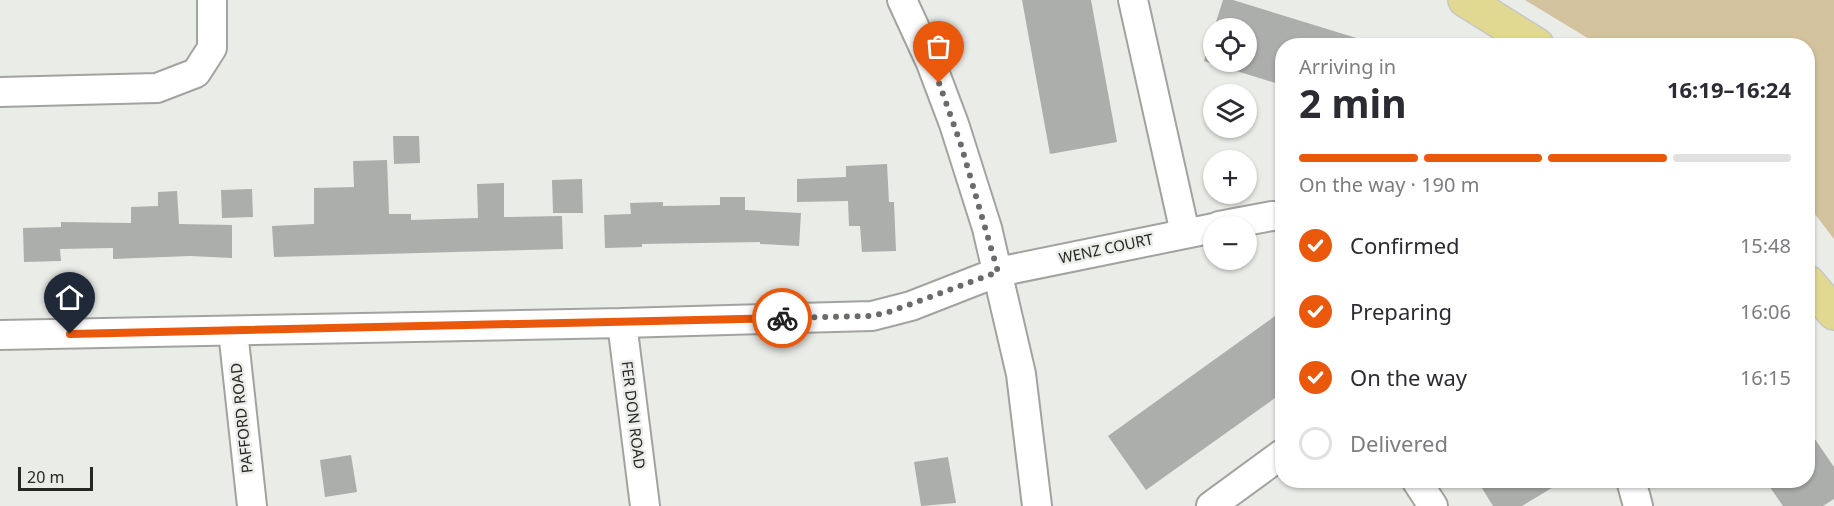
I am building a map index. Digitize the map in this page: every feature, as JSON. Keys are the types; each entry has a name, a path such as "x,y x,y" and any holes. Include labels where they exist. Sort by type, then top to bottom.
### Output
{"main road":[{"path":"1465,0 1526,38"},
{"path":"1815,290 1834,313"}],"street":[{"path":"0,92 157,88 196,73 212,48 212,0"},
{"path":"902,0 931,63 954,124 987,228 1021,374 1037,506"},
{"path":"1133,0 1185,233"},
{"path":"1257,219 1275,216"},
{"name":"WENZ COURT","path":"0,335 872,316 911,306 998,272 1203,230"},
{"name":"FER DON ROAD","path":"621,323 645,506"},
{"name":"PAFFORD ROAD","path":"233,331 252,506"},
{"path":"1211,506 1275,459"},
{"path":"1421,488 1433,506"},
{"path":"1633,488 1638,506"}],"shaded area":[{"path":"1525,0 1834,0 1834,239 1815,214 1815,38 1587,38"}],"building":[{"path":"1022,0 1091,0 1117,142 1050,154"},
{"path":"1223,0 1233,0 1356,38 1275,38 1275,83 1240,72 1257,72 1257,18 1217,18"},
{"path":"393,136 419,136 420,163 394,164"},
{"path":"387,160 389,214 411,214 411,220 478,218 477,184 504,183 504,217 562,216 563,249 274,257 272,226 314,224 314,188 354,187 353,161"},
{"path":"887,164 889,202 894,202 896,251 862,252 860,226 849,226 848,201 797,202 797,179 846,177 846,166"},
{"path":"582,179 583,213 553,213 552,180"},
{"path":"252,189 253,217 222,218 221,190"},
{"path":"177,191 179,224 232,225 232,258 190,256 113,259 113,248 60,249 61,261 24,262 23,228 61,227 61,222 131,223 131,207 158,206 158,192"},
{"path":"720,197 745,197 745,210 801,213 799,246 760,244 760,242 642,244 642,247 605,248 604,215 631,214 630,203 663,202 663,206 720,205"},
{"path":"1275,316 1275,398 1146,490 1108,436"},
{"path":"1815,439 1834,467 1834,499 1823,506 1783,506 1771,488 1815,488"},
{"path":"351,455 357,492 325,497 320,460"},
{"path":"948,457 956,503 921,506 914,462"},
{"path":"1482,488 1552,488 1522,506 1493,506"}],"way so far":[{"path":"782,318 872,316 911,306 998,272 987,228 939,83"}],"route":[{"path":"70,334 782,318"}]}
